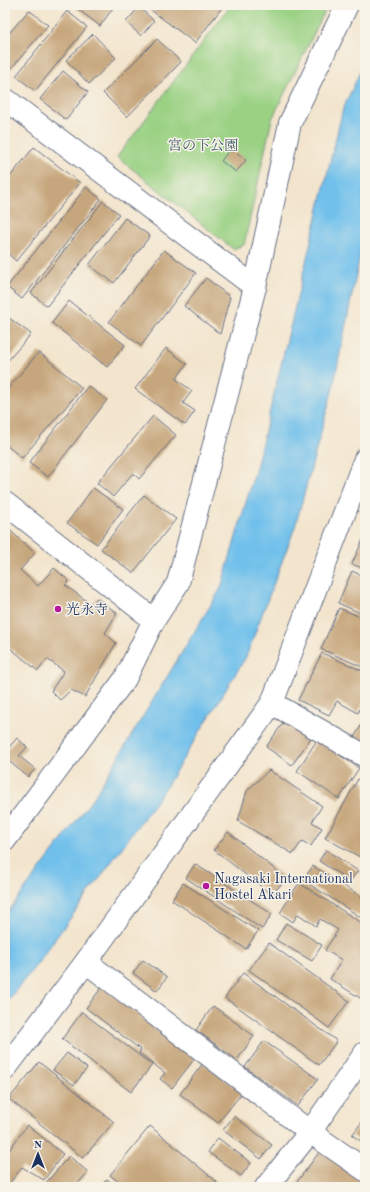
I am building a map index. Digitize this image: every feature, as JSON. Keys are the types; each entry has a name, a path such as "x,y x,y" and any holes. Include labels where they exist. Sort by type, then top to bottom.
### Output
{"street":[{"path":"5,840 125,679 154,620 178,583 255,287 290,123 347,5"},
{"path":"5,99 255,287"},
{"path":"5,1069 86,962 272,703 365,459"},
{"path":"5,503 154,620"},
{"path":"272,703 365,756"},
{"path":"86,962 310,1132 365,1170"},
{"path":"266,1187 310,1132 365,1053"}],"green space":[{"name":"宮の下公園","path":"231,5 328,5 272,119 244,245 233,249 117,157"}],"water":[{"path":"365,61 365,230 333,388 295,527 246,657 164,790 34,968 5,1004 5,916 94,797 221,588 256,468 343,109"}],"building":[{"path":"115,5 100,26 74,6"},
{"path":"144,5 224,5 195,43"},
{"path":"139,7 154,21 141,36 126,22"},
{"path":"29,10 48,25 5,76 5,38"},
{"path":"67,11 87,27 35,91 16,76"},
{"path":"93,34 116,58 89,84 66,60"},
{"path":"157,39 181,62 127,117 103,93"},
{"path":"63,71 88,92 66,120 40,99"},
{"path":"34,147 80,183 16,261 5,251 5,183"},
{"path":"231,148 246,160 236,172 221,161"},
{"path":"86,187 101,199 22,299 7,287"},
{"path":"103,201 119,214 47,306 31,293"},
{"path":"125,218 150,236 114,283 89,265"},
{"path":"164,250 196,273 141,346 109,322"},
{"path":"206,278 230,297 220,334 184,306"},
{"path":"69,301 125,345 107,367 52,323"},
{"path":"5,315 31,334 5,364"},
{"path":"166,348 187,364 176,379 192,391 183,403 195,411 185,425 135,389"},
{"path":"39,352 82,388 22,458 5,444 5,392"},
{"path":"88,386 107,400 48,477 29,463"},
{"path":"153,416 176,435 139,479 133,473 113,497 97,483"},
{"path":"93,488 123,509 97,544 67,523"},
{"path":"144,495 176,519 133,573 101,549"},
{"name":"光永寺","path":"5,526 35,553 20,570 38,586 54,568 69,581 65,585 92,605 97,598 117,613 105,633 116,643 85,697 71,690 60,700 51,691 64,671 47,659 38,671 9,647 5,652"},
{"path":"365,535 365,569 352,564"},
{"path":"352,571 365,577 365,615 338,603"},
{"path":"339,608 365,619 365,668 321,649"},
{"path":"322,653 365,672 365,699 358,713 337,701 329,715 298,700"},
{"path":"365,719 365,746 353,739"},
{"path":"285,720 311,738 292,765 266,747"},
{"path":"17,738 27,747 19,756 35,769 28,777 5,758 5,752"},
{"path":"317,740 359,768 339,799 297,771"},
{"path":"269,770 322,806 312,822 322,828 311,846 302,841 293,854 238,821 247,791"},
{"path":"358,779 365,783 365,852 362,858 325,838"},
{"path":"228,832 286,878 272,895 214,850"},
{"path":"326,850 358,871 350,881 319,861"},
{"path":"195,864 272,914 262,929 186,878"},
{"path":"313,866 365,899 365,920 303,880"},
{"path":"183,883 258,931 246,949 172,900"},
{"path":"299,883 365,925 365,1001 330,979 342,960 325,950 338,930 320,919 316,926 298,914 293,922 280,913"},
{"path":"286,923 322,945 312,961 276,940"},
{"path":"269,943 349,1001 329,1028 249,970"},
{"path":"143,960 167,977 157,991 133,973"},
{"path":"243,973 337,1041 319,1065 225,998"},
{"path":"102,987 195,1058 172,1088 160,1079 165,1073 139,1053 141,1050 86,1008"},
{"path":"213,1006 254,1036 237,1060 196,1030"},
{"path":"82,1012 152,1065 131,1092 62,1039"},
{"path":"264,1041 318,1079 298,1106 245,1067"},
{"path":"67,1053 87,1068 74,1085 53,1070"},
{"path":"39,1062 114,1122 83,1158 9,1099"},
{"path":"203,1063 242,1093 218,1123 180,1094"},
{"path":"234,1116 272,1145 261,1159 223,1130"},
{"path":"365,1118 365,1144 352,1135"},
{"path":"27,1125 63,1154 44,1180 22,1167 7,1187 5,1187 5,1156"},
{"path":"150,1126 217,1182 212,1187 125,1187 110,1175"},
{"path":"218,1138 251,1163 241,1176 208,1152"},
{"path":"321,1150 365,1183 365,1187 293,1187"},
{"path":"69,1156 88,1172 75,1187 49,1187 45,1184"},
{"path":"107,1179 117,1187 100,1187"}],"place":[{"name":"光永寺","path":"58,609"},
{"name":"Nagasaki International Hostel Akari","path":"206,886"}]}
